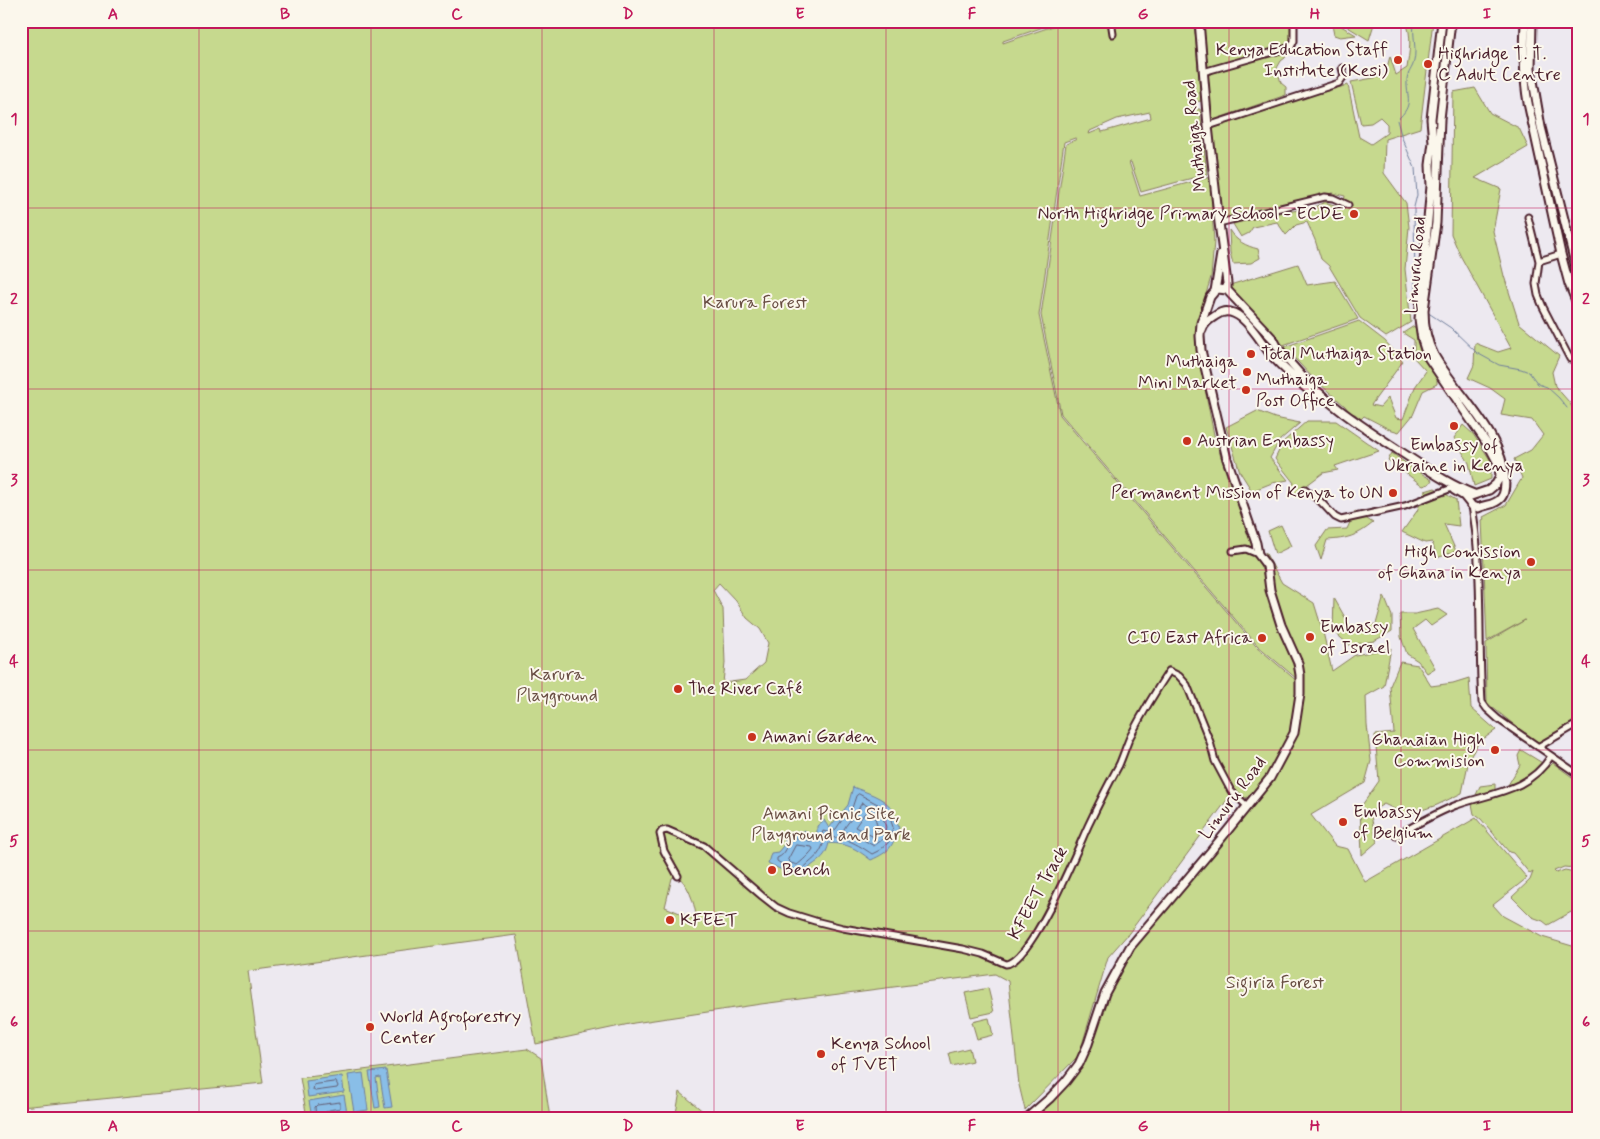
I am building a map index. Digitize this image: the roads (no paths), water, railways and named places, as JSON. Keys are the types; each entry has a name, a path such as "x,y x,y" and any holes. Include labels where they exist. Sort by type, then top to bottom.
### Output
{"main road":[{"name":"Muthaiga Road","path":"1200,21 1208,126 1227,290"},
{"path":"1442,21 1431,119 1433,142 1430,165 1432,186 1420,332 1424,348 1450,391 1500,465 1500,477 1496,484 1488,490 1475,494 1470,498 1471,504"},
{"name":"Limuru Road","path":"1423,299 1436,223 1440,119 1450,21"},
{"path":"1525,21 1524,81 1561,254 1569,284 1579,308"},
{"path":"1532,21 1531,69 1540,127 1579,279"},
{"name":"Muthaiga Road","path":"1215,291 1222,247"},
{"path":"1210,301 1212,308 1243,319 1288,372 1322,401 1363,431 1452,488 1476,508 1481,506 1483,499 1480,495 1459,489 1366,430 1340,411 1298,373 1258,323 1227,290 1218,289 1215,291"},
{"name":"Limuru Road","path":"1026,1118 1066,1081 1079,1064 1088,1044 1105,992 1130,947 1212,851 1270,778 1294,733 1300,694 1298,664 1281,625 1270,590 1267,566 1258,554 1254,535 1227,459 1203,363 1200,335 1203,315 1210,297 1215,291"},
{"path":"1200,335 1206,323 1231,306 1233,298"},
{"name":"Limuru Road","path":"1422,308 1434,356 1479,419 1497,448 1503,462 1504,496 1495,504 1481,506"}],"street":[{"path":"1111,21 1113,34"},
{"path":"1203,72 1291,47 1294,44 1294,21"},
{"path":"1208,126 1339,82 1344,76 1342,68"},
{"path":"1219,222 1325,197 1348,204"},
{"path":"1528,217 1539,261 1536,284 1538,295 1570,359"},
{"path":"1539,261 1561,254"},
{"path":"1305,489 1335,517 1341,520 1405,506 1452,488"},
{"path":"1471,504 1475,524 1480,610 1482,702 1498,718 1579,775"},
{"path":"1475,524 1481,506"},
{"path":"1233,551 1246,549 1258,554"},
{"name":"KFEET Track","path":"678,876 664,851 660,834 662,831 667,830 704,846 762,896 776,907 789,913 843,928 963,949 1010,964 1028,946 1048,913 1109,781 1125,752 1130,736 1154,693 1169,671 1179,676 1187,685 1210,742 1215,762 1231,791 1246,806"},
{"path":"1538,747 1579,723"},
{"path":"1396,836 1445,810 1508,790 1531,777 1547,764 1551,756"}],"water":[{"path":"853,787 884,801 893,811 899,827 887,851 871,860 852,847 829,843 825,854 811,866 804,877 768,863 771,853 778,852 783,846 786,836 792,832 799,834 805,830 808,836 817,835 817,826 824,820 829,828 848,805"},
{"path":"386,1070 392,1107 385,1108 380,1077 376,1078 380,1107 375,1108 369,1072"},
{"path":"363,1073 368,1110 354,1112 348,1075"},
{"path":"342,1076 344,1092 308,1097 306,1081"},
{"path":"344,1095 347,1113 312,1118 309,1101"}],"waterway":[{"path":"1414,21 1415,56 1407,77 1408,105 1397,120 1402,138 1415,168 1417,195 1414,207 1415,301 1417,302"},
{"path":"1427,312 1451,328 1477,353 1499,365 1529,372 1538,384 1547,387 1567,408"}],"place":[{"name":"Kenya Education Staff Institute (Kesi)","path":"1398,60"},
{"name":"Highridge T. T. C Adult Centre","path":"1428,64"},
{"name":"North Highridge Primary School - ECDE","path":"1354,214"},
{"name":"Total Muthaiga Station","path":"1251,354"},
{"name":"Muthaiga Mini Market","path":"1247,372"},
{"name":"Muthaiga Post Office","path":"1246,390"},
{"name":"Embassy of Ukraine in Kenya","path":"1454,426"},
{"name":"Austrian Embassy","path":"1187,441"},
{"name":"Permanent Mission of Kenya to UN","path":"1393,493"},
{"name":"High Comission of Ghana in Kenya","path":"1531,562"},
{"name":"Embassy of Israel","path":"1310,637"},
{"name":"CIO East Africa","path":"1262,638"},
{"name":"The River Café","path":"678,689"},
{"name":"Amani Garden","path":"752,737"},
{"name":"Ghanaian High Commision","path":"1495,750"},
{"name":"Embassy of Belgium","path":"1343,822"},
{"name":"Bench","path":"772,870"},
{"name":"KFEET","path":"670,920"},
{"name":"World Agroforestry Center","path":"370,1027"},
{"name":"Kenya School of TVET","path":"821,1054"}],"park label":[{"name":"Karura Forest","path":"755,303"},
{"name":"Karura Playground","path":"557,685"},
{"name":"Amani Picnic Site, Playground and Park","path":"831,824"},
{"name":"Sigiria Forest","path":"1275,983"}]}
